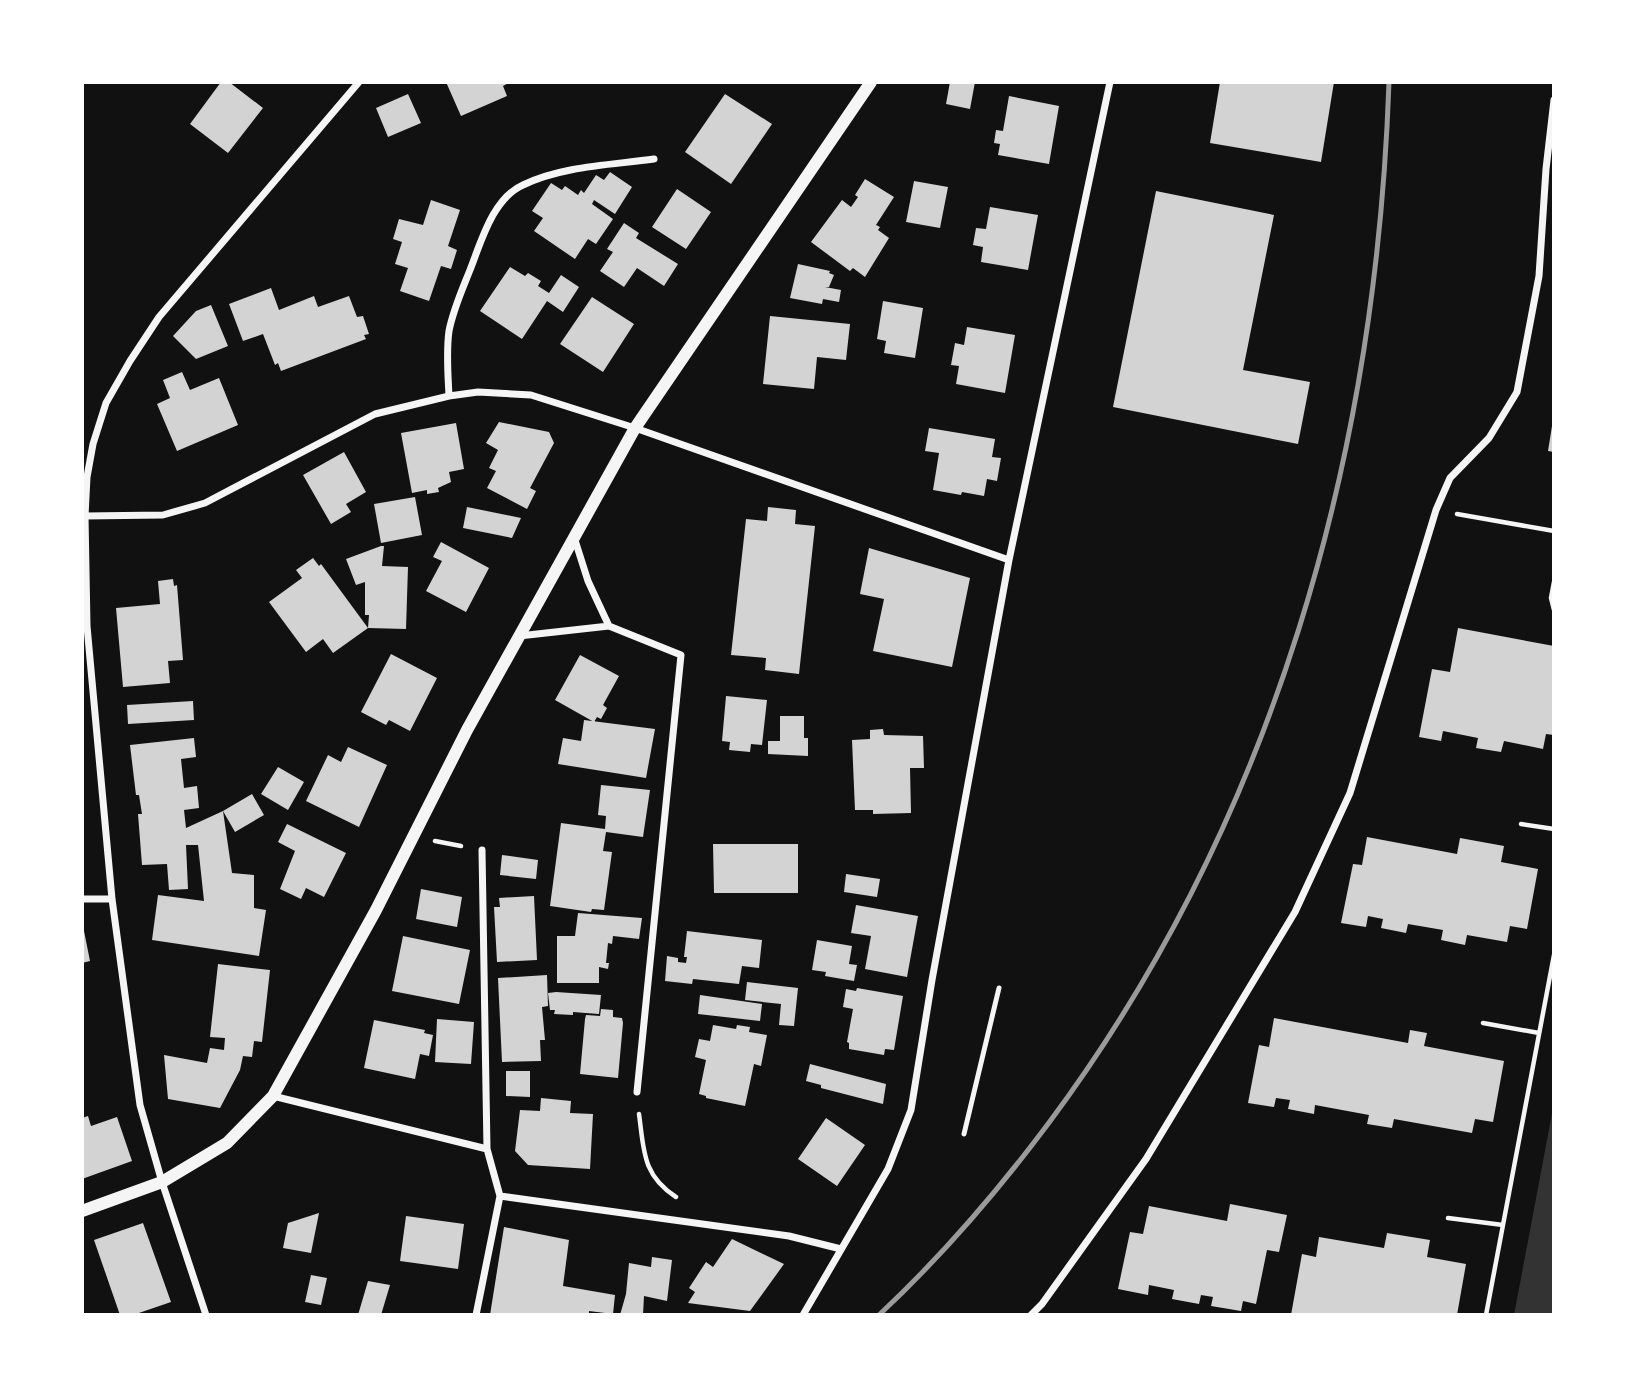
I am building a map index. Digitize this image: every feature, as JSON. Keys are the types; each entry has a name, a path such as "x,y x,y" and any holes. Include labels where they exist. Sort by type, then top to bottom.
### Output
{"street":[{"path":"206,1315 140,1105 112,899 87,626 85,516 88,477 93,444 106,404 159,317 359,82"},
{"path":"82,1211 162,1182 227,1143 273,1096 573,536 635,428 871,82"},
{"path":"803,1315 888,1169 911,1110 1009,560 1110,82"},
{"path":"1031,1315 1050,1293 1159,1138 1295,912 1350,793 1436,510 1450,478 1489,438 1517,392 1539,276 1546,169 1554,100"},
{"path":"449,396 449,331 483,233 507,198 520,186 551,174 654,159"},
{"path":"85,516 163,515 205,503 375,414 449,396 478,392 531,395 635,428 1009,560"},
{"path":"573,536 588,581 609,626"},
{"path":"519,636 609,626 681,655 637,1092"},
{"path":"477,1315 500,1196 487,1149 482,850"},
{"path":"82,898 112,899"},
{"path":"273,1096 487,1149"},
{"path":"500,1196 789,1236 841,1250"}],"lane":[{"path":"964,1134 999,988"}],"path":[{"path":"1453,513 1554,531"},
{"path":"1554,582 1551,598 1554,610"},
{"path":"1521,824 1554,829"},
{"path":"413,836 482,850"},
{"path":"1486,1315 1554,955"},
{"path":"1483,1023 1539,1033"},
{"path":"637,1092 649,1171 665,1190 683,1202"},
{"path":"1448,1218 1503,1225"}],"shaded area":[{"path":"1554,1103 1554,1315 1514,1315"}],"building":[{"path":"221,82 229,82 263,108 228,153 190,124"},
{"path":"446,82 510,82 503,86 507,96 461,116"},
{"path":"950,82 975,82 970,109 946,104"},
{"path":"1220,82 1334,82 1321,162 1210,143"},
{"path":"408,94 421,123 388,137 376,108"},
{"path":"725,94 772,124 731,184 685,152"},
{"path":"1009,96 1059,106 1049,164 998,155 1000,144 994,143 996,130 1003,131"},
{"path":"610,172 632,187 615,214 594,200 592,204 613,219 596,244 588,239 575,259 534,231 543,218 532,211 551,183 562,190 565,186 578,195 581,190 584,193 596,175 604,180"},
{"path":"865,179 894,197 876,225 880,227 878,230 889,238 865,277 853,268 850,271 811,242 842,200 851,207"},
{"path":"914,181 948,187 940,228 906,222"},
{"path":"677,189 711,212 686,249 652,227"},
{"path":"1156,191 1274,215 1243,370 1310,382 1298,444 1113,407"},
{"path":"431,200 460,210 448,246 457,250 451,269 441,266 429,301 400,291 408,268 395,264 402,242 393,239 399,219 423,225"},
{"path":"990,207 1038,215 1028,270 981,262 983,247 973,245 976,228 986,229"},
{"path":"624,223 639,233 636,238 678,264 664,286 637,268 624,287 600,271 613,252 607,249"},
{"path":"798,264 830,271 829,273 834,275 829,287 825,287 841,290 839,302 823,299 822,304 790,298"},
{"path":"510,267 541,281 538,286 549,293 561,275 579,287 563,312 547,301 522,339 480,311"},
{"path":"271,288 279,310 314,296 318,307 349,296 357,317 363,316 369,334 364,335 366,339 281,371 278,363 275,365 263,334 243,341 229,304"},
{"path":"592,297 634,324 603,372 560,344"},
{"path":"883,301 923,308 915,358 884,353 886,341 877,339"},
{"path":"211,305 228,346 196,359 173,336 196,311"},
{"path":"770,316 850,324 846,360 817,357 814,389 763,384"},
{"path":"967,327 1015,335 1005,393 956,384 959,366 951,365 955,343 964,345"},
{"path":"182,372 190,390 219,378 238,425 177,451 157,404 170,398 163,380"},
{"path":"499,422 549,432 554,443 530,488 536,491 527,509 487,488 496,471 489,468 498,450 486,443"},
{"path":"456,423 464,469 449,472 451,482 438,488 439,492 427,494 427,490 412,493 401,433"},
{"path":"1552,426 1554,427 1554,452 1548,451"},
{"path":"929,428 995,439 992,457 1001,458 997,481 987,479 984,496 933,490 939,453 925,451"},
{"path":"344,452 366,492 346,504 351,512 331,524 303,475"},
{"path":"415,497 422,535 381,543 374,504"},
{"path":"467,507 521,518 512,538 463,528"},
{"path":"768,507 796,510 795,524 815,526 799,674 765,670 766,658 731,655 746,519 767,521"},
{"path":"441,542 489,568 466,612 426,591 442,561 433,557"},
{"path":"384,546 382,566 408,567 406,629 368,628 369,615 365,615 365,582 356,585 346,559"},
{"path":"869,548 970,578 952,667 873,651 884,599 860,594"},
{"path":"313,558 319,566 321,564 368,628 333,653 323,639 306,652 269,602 302,578 296,570"},
{"path":"173,579 174,586 177,585 183,660 168,661 170,683 123,687 116,608 160,604 158,581"},
{"path":"1458,628 1554,646 1554,735 1546,734 1543,749 1504,741 1501,752 1476,748 1478,738 1443,731 1441,741 1419,737 1432,669 1450,672"},
{"path":"391,654 437,678 410,731 389,720 386,725 361,712"},
{"path":"580,655 619,676 603,705 607,708 601,719 597,717 594,722 555,700"},
{"path":"726,696 767,700 762,745 751,744 750,752 729,750 730,742 722,741"},
{"path":"193,701 194,720 128,724 127,705"},
{"path":"780,716 804,716 804,738 808,738 808,756 768,754 768,741 780,741"},
{"path":"584,720 655,729 646,778 558,764 563,738 581,741"},
{"path":"883,729 884,735 923,736 924,768 910,768 911,813 873,814 873,810 855,810 852,740 870,739 870,730"},
{"path":"194,738 196,757 181,759 184,788 197,786 199,808 184,810 186,828 223,811 232,873 254,875 254,908 266,910 259,956 152,940 158,895 204,901 198,845 186,845 188,889 169,890 167,864 142,865 138,814 142,814 139,795 136,795 130,745"},
{"path":"348,747 387,765 359,827 306,801 328,755 341,762"},
{"path":"278,767 304,782 288,810 261,794"},
{"path":"601,785 650,790 643,837 606,832 603,851 612,852 604,910 592,909 591,912 550,906 561,823 605,829 606,816 598,815"},
{"path":"252,794 264,815 235,832 223,811"},
{"path":"287,824 346,853 324,897 306,888 301,899 280,889 295,851 278,842"},
{"path":"1367,837 1457,854 1460,838 1504,846 1501,862 1538,869 1527,929 1510,926 1507,942 1467,935 1465,945 1441,940 1443,930 1408,924 1406,933 1381,928 1383,919 1368,916 1366,927 1341,923 1353,864 1362,865"},
{"path":"713,844 798,844 798,893 714,893"},
{"path":"502,855 538,860 536,879 500,875"},
{"path":"846,874 880,879 877,897 844,892"},
{"path":"421,889 462,897 457,927 416,919"},
{"path":"534,896 537,960 497,962 494,907 500,907 499,898"},
{"path":"856,905 918,916 907,977 865,969 871,936 851,933"},
{"path":"578,913 642,918 639,939 613,936 612,944 608,943 608,969 599,967 599,983 557,983 557,936 575,936"},
{"path":"82,921 90,961 82,963"},
{"path":"687,931 762,940 759,968 742,966 739,984 693,979 692,984 665,981 667,956 686,963 687,957 684,957"},
{"path":"403,936 470,950 459,1004 392,991"},
{"path":"817,940 852,946 849,964 857,965 854,981 825,976 826,972 812,970"},
{"path":"218,964 270,970 262,1042 254,1041 252,1057 243,1056 240,1070 220,1108 168,1099 164,1055 207,1063 210,1048 224,1050 225,1038 210,1037"},
{"path":"547,975 548,1006 542,1007 545,1040 540,1040 541,1061 502,1062 498,978"},
{"path":"747,982 798,988 794,1026 779,1025 781,1004 745,1000"},
{"path":"857,988 903,996 894,1050 885,1049 884,1055 849,1049 847,1042 853,1009 843,1007 846,989 856,991"},
{"path":"548,993 601,995 599,1014 554,1014 555,1010 550,1010"},
{"path":"700,995 762,1004 760,1021 698,1014"},
{"path":"601,1009 613,1010 613,1017 622,1018 618,1078 580,1074 586,1015 600,1016"},
{"path":"1274,1018 1408,1043 1410,1030 1427,1033 1424,1046 1504,1061 1493,1122 1475,1119 1472,1133 1394,1119 1392,1128 1367,1124 1369,1115 1315,1105 1314,1114 1288,1109 1290,1100 1276,1098 1274,1107 1248,1103 1259,1045 1269,1047"},
{"path":"437,1019 474,1022 471,1064 435,1062"},
{"path":"374,1020 425,1030 424,1033 433,1035 429,1056 420,1054 415,1079 364,1068"},
{"path":"713,1025 736,1029 737,1025 750,1027 749,1032 767,1035 761,1066 754,1064 745,1106 706,1098 699,1094 706,1060 695,1057 699,1039 710,1041"},
{"path":"810,1064 886,1084 883,1104 821,1088 821,1085 806,1081"},
{"path":"506,1071 530,1071 530,1097 506,1096"},
{"path":"541,1098 571,1101 570,1113 593,1114 590,1169 528,1165 515,1151 520,1110 540,1111"},
{"path":"88,1116 91,1126 117,1117 132,1161 82,1179 82,1118"},
{"path":"826,1118 865,1145 837,1186 798,1159"},
{"path":"1230,1204 1287,1215 1279,1252 1267,1250 1256,1304 1243,1301 1241,1311 1211,1306 1213,1297 1201,1295 1199,1304 1172,1299 1174,1290 1149,1285 1148,1295 1118,1289 1130,1232 1143,1234 1149,1206 1227,1221"},
{"path":"319,1213 311,1253 283,1248 288,1223"},
{"path":"406,1216 464,1224 458,1269 400,1261"},
{"path":"143,1223 171,1302 133,1315 120,1315 94,1240"},
{"path":"504,1227 569,1240 563,1286 615,1295 613,1314 589,1311 589,1315 490,1315"},
{"path":"1387,1233 1430,1240 1427,1257 1466,1264 1457,1315 1291,1315 1302,1254 1316,1257 1319,1237 1384,1248"},
{"path":"732,1239 784,1264 750,1311 688,1303 695,1292 689,1288 706,1262 713,1267"},
{"path":"652,1257 672,1260 667,1301 644,1296 643,1315 620,1315 626,1294 629,1263 651,1267"},
{"path":"311,1275 327,1278 321,1305 305,1302"},
{"path":"368,1281 390,1285 381,1315 358,1315"}],"railway":[{"path":"879,1315 946,1247 1009,1174 1048,1124 1127,1008 1195,886 1252,760 1298,630 1335,497 1362,361 1380,222 1389,82"}]}
